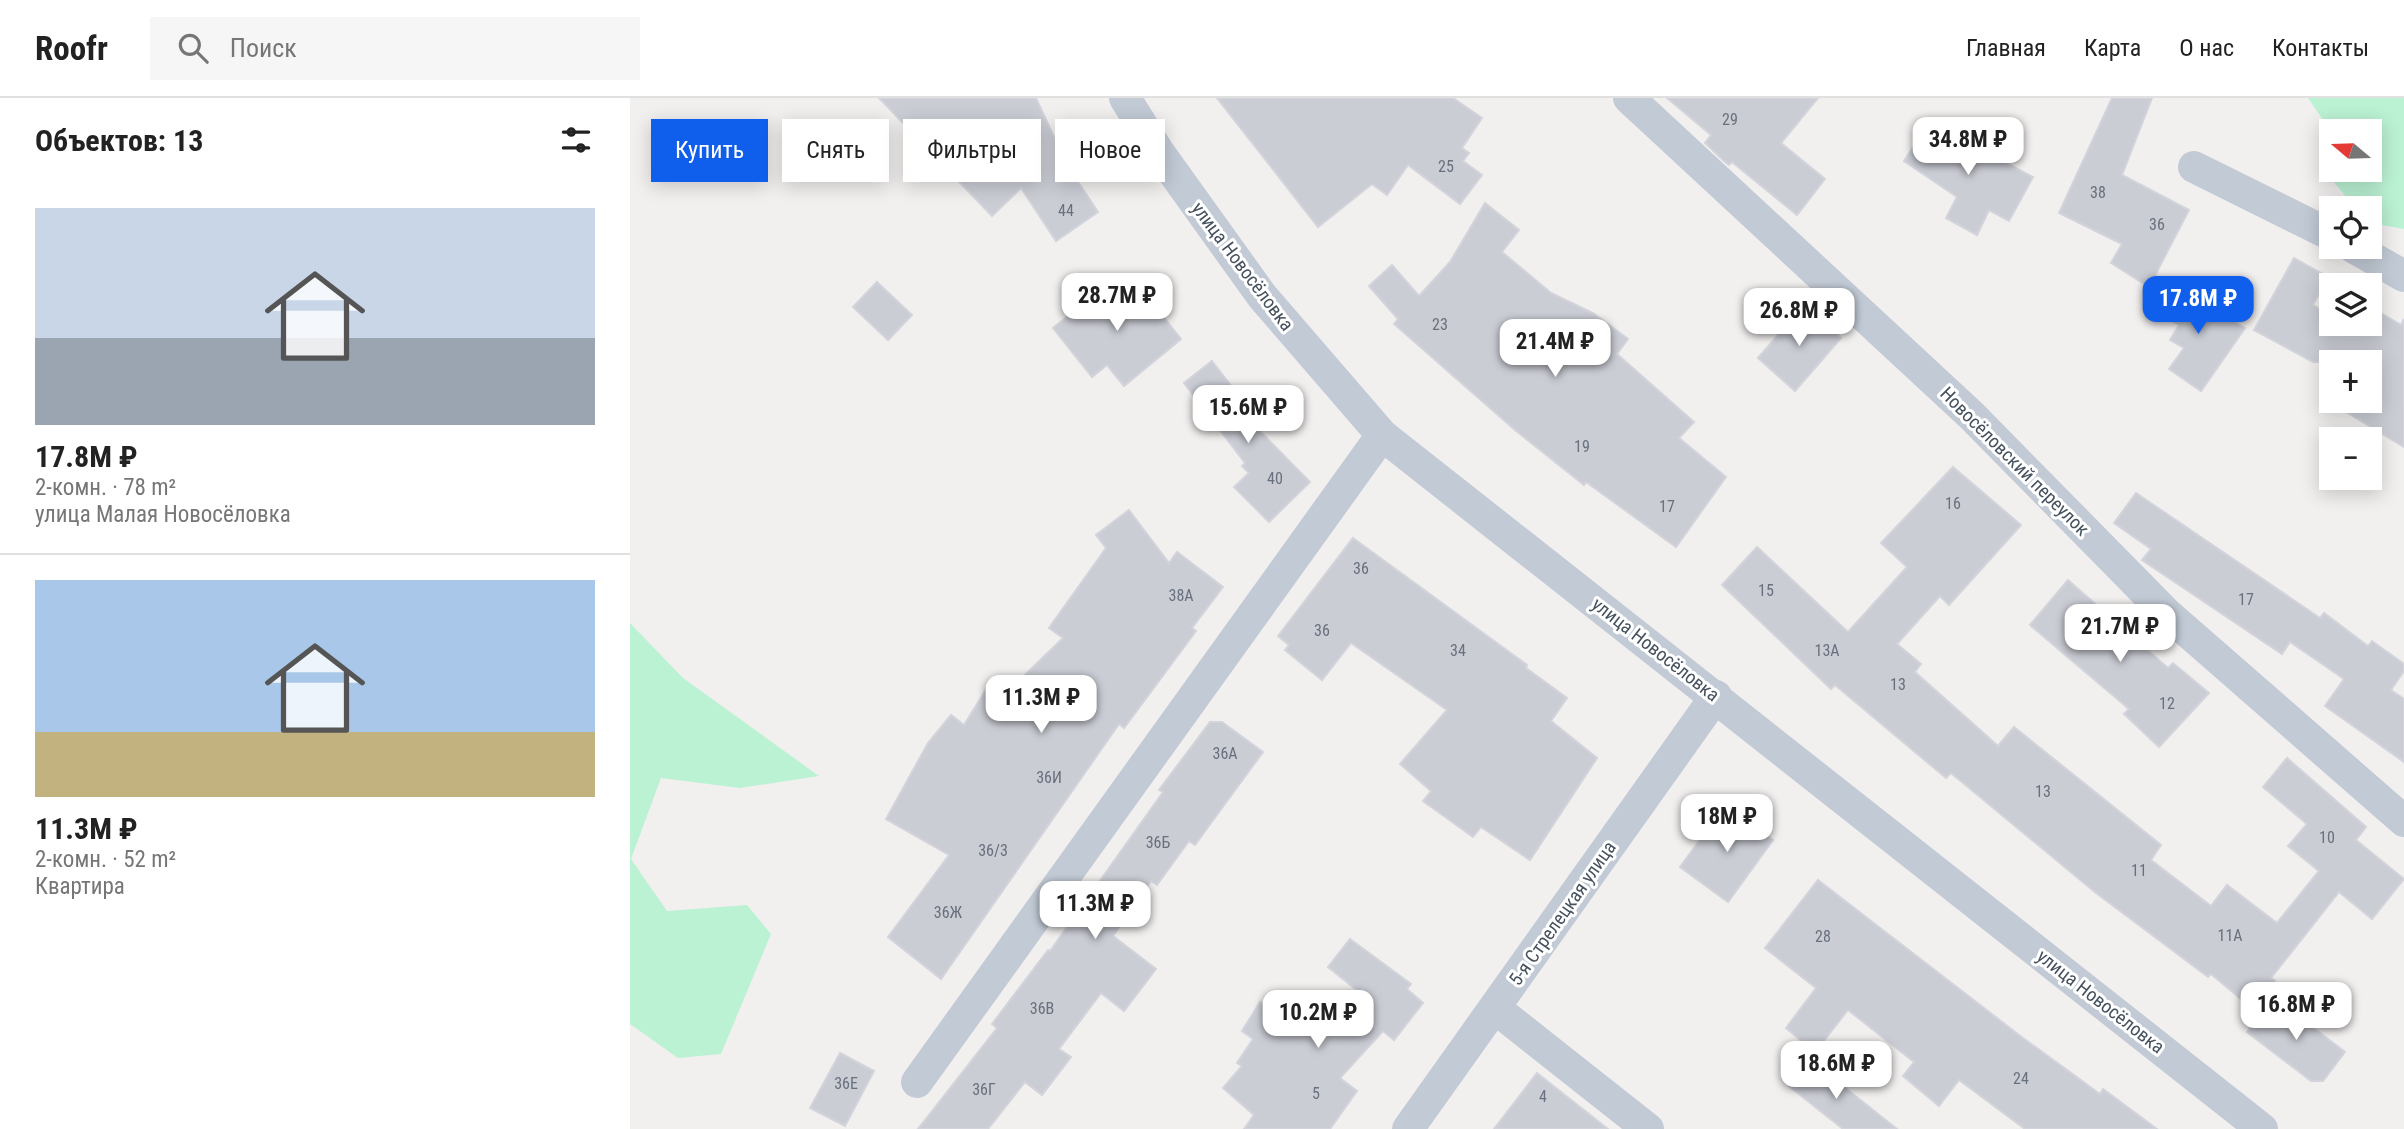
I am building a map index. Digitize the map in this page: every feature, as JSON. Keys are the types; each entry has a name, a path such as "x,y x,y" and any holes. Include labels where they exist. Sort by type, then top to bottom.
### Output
{"street":[{"name":"улица Новосёловка","path":"1125,98 1158,151 1262,296 1382,436 1716,696 2262,1129"},
{"name":"Новосёловский переулок","path":"1629,98 1972,415 2166,612 2404,821"},
{"path":"2194,167 2319,229"},
{"path":"2374,259 2404,276"},
{"path":"917,1082 1382,436"},
{"name":"5-я Стрелецкая улица","path":"1408,1129 1496,1009 1716,696"},
{"path":"1496,1009 1648,1129"}],"green space":[{"path":"2308,98 2404,98 2404,229 2382,225 2382,196 2345,196 2334,182 2382,182 2382,119 2322,119"},
{"path":"630,623 683,678 819,776 740,788 661,778 631,859 667,911 747,905 771,934 721,1054 678,1058 630,1024"}],"building":[{"path":"879,98 1036,98 1055,139 1055,182 1078,182 1098,212 1056,241 1021,188 992,216 959,182 1041,182 1041,119 903,119 903,123"},
{"path":"1217,98 1453,98 1482,118 1462,148 1469,153 1463,161 1482,175 1460,204 1408,165 1387,195 1372,184 1318,227"},
{"path":"1667,98 1818,98 1781,143 1825,179 1797,215 1732,162 1729,165 1724,161 1705,143 1711,135"},
{"path":"2112,98 2152,98 2122,175 2189,210 2149,287 2111,263 2122,244 2059,213"},
{"path":"1932,119 1990,160 1993,156 2033,177 2009,221 1989,210 1977,235 1946,218 1957,197 1904,161"},
{"path":"1485,203 1519,230 1502,252 1551,293 1593,313 1628,339 1617,354 1694,422 1679,438 1726,477 1676,547 1586,482 1584,485 1515,430 1394,324 1398,319 1369,286 1392,265 1419,296 1450,262"},
{"path":"2294,258 2321,273 2319,294 2313,305 2319,308 2319,336 2382,336 2382,314 2401,325 2404,319 2404,447 2382,434 2382,427 2371,427 2348,413 2382,413 2382,350 2319,350 2319,362 2313,362 2254,330"},
{"path":"1112,281 1125,297 1139,286 1181,339 1124,386 1107,365 1092,377 1053,328"},
{"path":"877,282 912,315 888,340 853,307"},
{"path":"2172,285 2245,328 2201,391 2169,369 2184,348 2170,340 2179,325 2156,312"},
{"path":"1804,305 1841,338 1795,391 1758,358"},
{"path":"1212,361 1253,414 1247,418 1310,482 1269,522 1234,487 1249,473 1242,466 1245,463 1184,383"},
{"path":"1953,467 2021,525 1949,605 1940,596 1897,644 1921,664 1915,672 1998,746 2014,727 2161,845 2151,860 2211,906 2227,885 2277,923 2319,871 2288,846 2307,824 2263,787 2287,758 2366,827 2356,840 2404,879 2372,919 2339,892 2271,978 2275,981 2253,1009 2211,974 2208,977 2096,893 1951,773 1946,778 1835,685 1831,689 1722,585 1757,547 1848,632 1907,567 1881,543"},
{"path":"2136,493 2320,618 2324,613 2368,646 2372,641 2404,664 2404,671 2391,690 2404,699 2404,762 2325,706 2344,679 2290,642 2282,654 2142,560 2151,549 2114,523"},
{"path":"1129,510 1169,563 1177,552 1223,587 1192,628 1196,631 1124,728 1119,724 941,979 888,937 949,855 886,819 928,743 951,715 964,725 992,680 1008,691 1063,638 1049,628 1106,548 1096,535"},
{"path":"1353,538 1527,665 1526,668 1567,698 1551,721 1597,758 1530,860 1481,827 1473,837 1423,801 1431,791 1400,764 1447,710 1351,643 1322,680 1285,650 1289,645 1278,636"},
{"path":"2068,580 2168,668 2173,663 2209,693 2159,747 2124,714 2129,709 2030,625"},
{"path":"1210,722 1222,722 1263,752 1195,845 1189,841 1157,885 1151,881 1113,936 1156,969 1124,1011 1101,993 1059,1049 1071,1057 1042,1095 1025,1082 988,1129 918,1129 997,1028 992,1024 1048,950 1050,951 1163,792 1159,790"},
{"path":"1725,806 1773,840 1728,902 1680,867"},
{"path":"1818,880 2019,1035 2100,1094 2103,1089 2157,1129 2025,1129 1959,1080 1939,1106 1903,1076 1914,1062 1848,1010 1815,1052 1786,1028 1816,988 1765,948"},
{"path":"1350,939 1411,984 1407,989 1423,1003 1394,1040 1383,1031 1340,1078 1357,1091 1330,1129 1244,1129 1254,1115 1223,1088 1242,1066 1237,1063 1253,1039 1242,1031 1260,1002 1322,1045 1363,995 1328,967"},
{"path":"2273,997 2345,1052 2323,1081 2311,1081 2247,1032"},
{"path":"840,1053 874,1071 845,1126 810,1108"},
{"path":"1810,1060 1897,1129 1843,1129 1789,1086"},
{"path":"1537,1073 1608,1129 1494,1129"}]}
